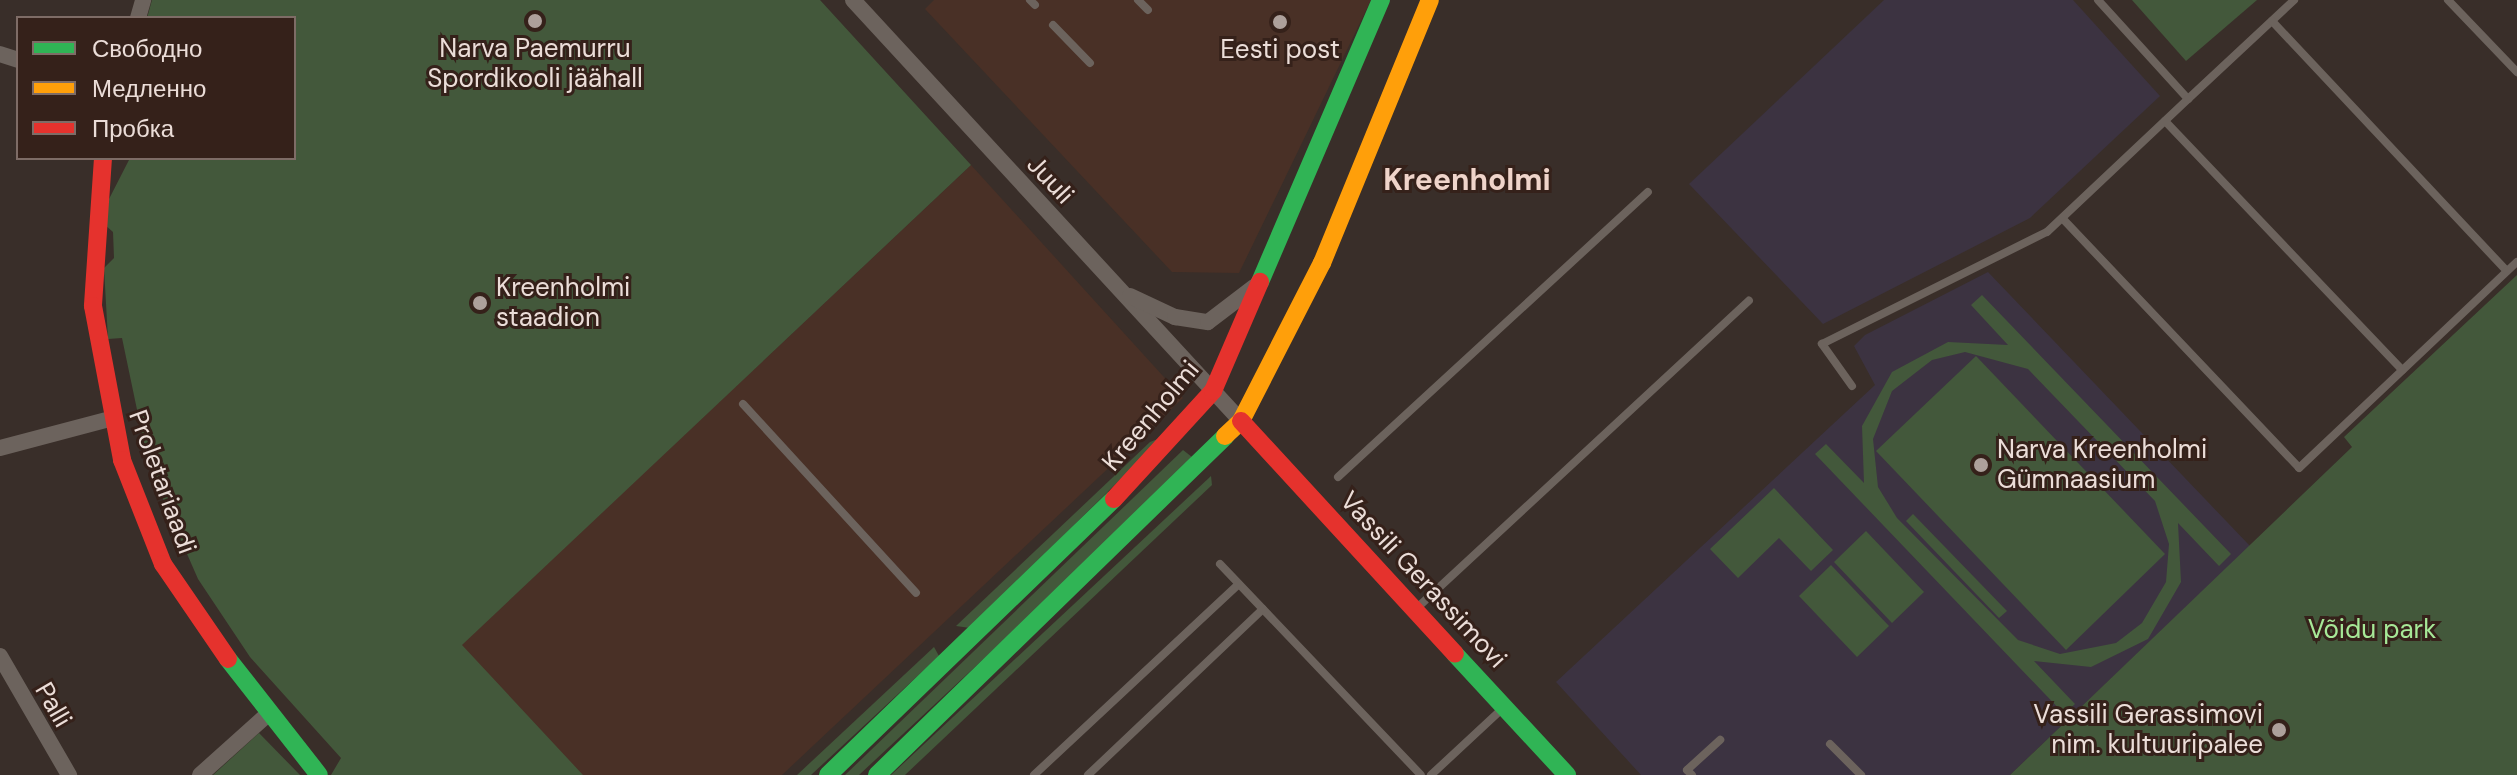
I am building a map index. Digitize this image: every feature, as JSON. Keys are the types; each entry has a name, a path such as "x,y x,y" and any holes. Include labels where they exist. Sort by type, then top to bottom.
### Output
{"main road":[{"name":"Kreenholmi","path":"828,775 1145,469 1213,391 1267,275 1381,0"},
{"path":"877,775 1241,421 1322,263 1430,0"},
{"name":"Proletariaadi","path":"103,160 93,306 110,419 163,564 268,714 319,775"},
{"name":"Vassili Gerassimovi","path":"1241,421 1567,775"}],"street":[{"name":"Juuli","path":"853,0 1241,421"},
{"path":"1121,292 1175,317 1208,322 1267,275"},
{"path":"0,448 110,419"},
{"name":"Palli","path":"0,656 69,775"},
{"path":"200,775 268,714"}],"lane":[{"path":"1138,0 1148,10"},
{"path":"2098,0 2188,99"},
{"path":"1852,386 1822,344 2063,219 2294,0"},
{"path":"2448,0 2517,72"},
{"path":"2272,21 2507,271"},
{"path":"1053,25 1090,63"},
{"path":"2165,121 2402,370"},
{"path":"1338,477 1648,192"},
{"path":"2063,219 2299,468 2517,262"},
{"path":"1415,610 1749,301"},
{"path":"743,404 916,593"},
{"path":"1220,564 1421,775"},
{"path":"1034,775 1239,584"},
{"path":"1088,775 1263,609"},
{"path":"1431,775 1504,706"},
{"path":"1692,775 1687,770 1720,740"},
{"path":"1830,744 1861,775"}],"shaded area":[{"path":"934,0 1371,0 1239,273 1172,272 925,9"},
{"path":"1884,0 2073,0 2160,96 2030,218 1823,324 1689,184"},
{"path":"971,165 1183,398 782,775 356,775 341,758"},
{"name":"Narva Kreenholmi Gümnaasium","path":"1988,272 2250,546 2010,775 1641,775 1556,682 1875,385 1854,346 1865,335"}],"green space":[{"path":"152,0 820,0 971,165 462,645 583,775 331,775 341,758 250,657 198,579 149,467 122,338 108,339 104,268 114,258 113,232 105,225 109,199 129,160 296,160 296,16 148,16"},
{"path":"2132,0 2257,0 2186,61"},
{"name":"Võidu park","path":"2517,275 2517,775 2010,775 2352,447 2344,437"},
{"path":"1982,295 2231,554 2219,566 2178,523 2181,582 2148,639 2091,667 2034,661 2075,704 2064,714 1815,454 1826,444 1864,483 1862,426 1892,372 1948,342 2008,345 1971,305","holes":["1965,352 2028,369 2155,501 2169,544 2166,582 2142,623 2116,643 2060,654 2018,640 1897,518 1878,487 1873,439 1892,391 1932,360"]},
{"path":"1976,356 2165,554 2066,650 1876,451"},
{"path":"1163,437 970,628 956,626 1150,442"},
{"path":"1183,450 1192,457 1168,487 859,775 845,775"},
{"path":"1211,476 1212,485 905,775 891,775"},
{"path":"1774,488 1833,550 1811,571 1779,538 1738,578 1710,549"},
{"path":"1913,514 2007,611 1999,618 1906,521"},
{"path":"1866,531 1924,592 1892,623 1834,562"},
{"path":"1831,565 1889,626 1857,657 1799,596"},
{"path":"934,647 939,656 811,775 797,775"},
{"path":"259,733 300,775 213,775"}],"traffic: fast":[{"path":"1260,282 1381,0"},
{"path":"877,775 1225,436"},
{"path":"828,775 1114,499"},
{"path":"1455,654 1567,775"},
{"path":"228,659 319,775"}],"traffic: slow":[{"path":"1225,436 1241,421 1322,263 1430,0"}],"traffic: jam":[{"path":"103,160 93,306 122,460 163,564 228,659"},
{"path":"1114,499 1213,391 1260,282"},
{"path":"1241,421 1455,654"}],"place":[{"name":"Narva Paemurru Spordikooli jäähall","path":"535,21"},
{"name":"Eesti post","path":"1280,22"},
{"name":"Kreenholmi staadion","path":"480,303"},
{"name":"Narva Kreenholmi Gümnaasium","path":"1981,465"},
{"name":"Vassili Gerassimovi nim. kultuuripalee","path":"2279,730"}],"district":[{"name":"Kreenholmi","path":"1467,180"}]}
